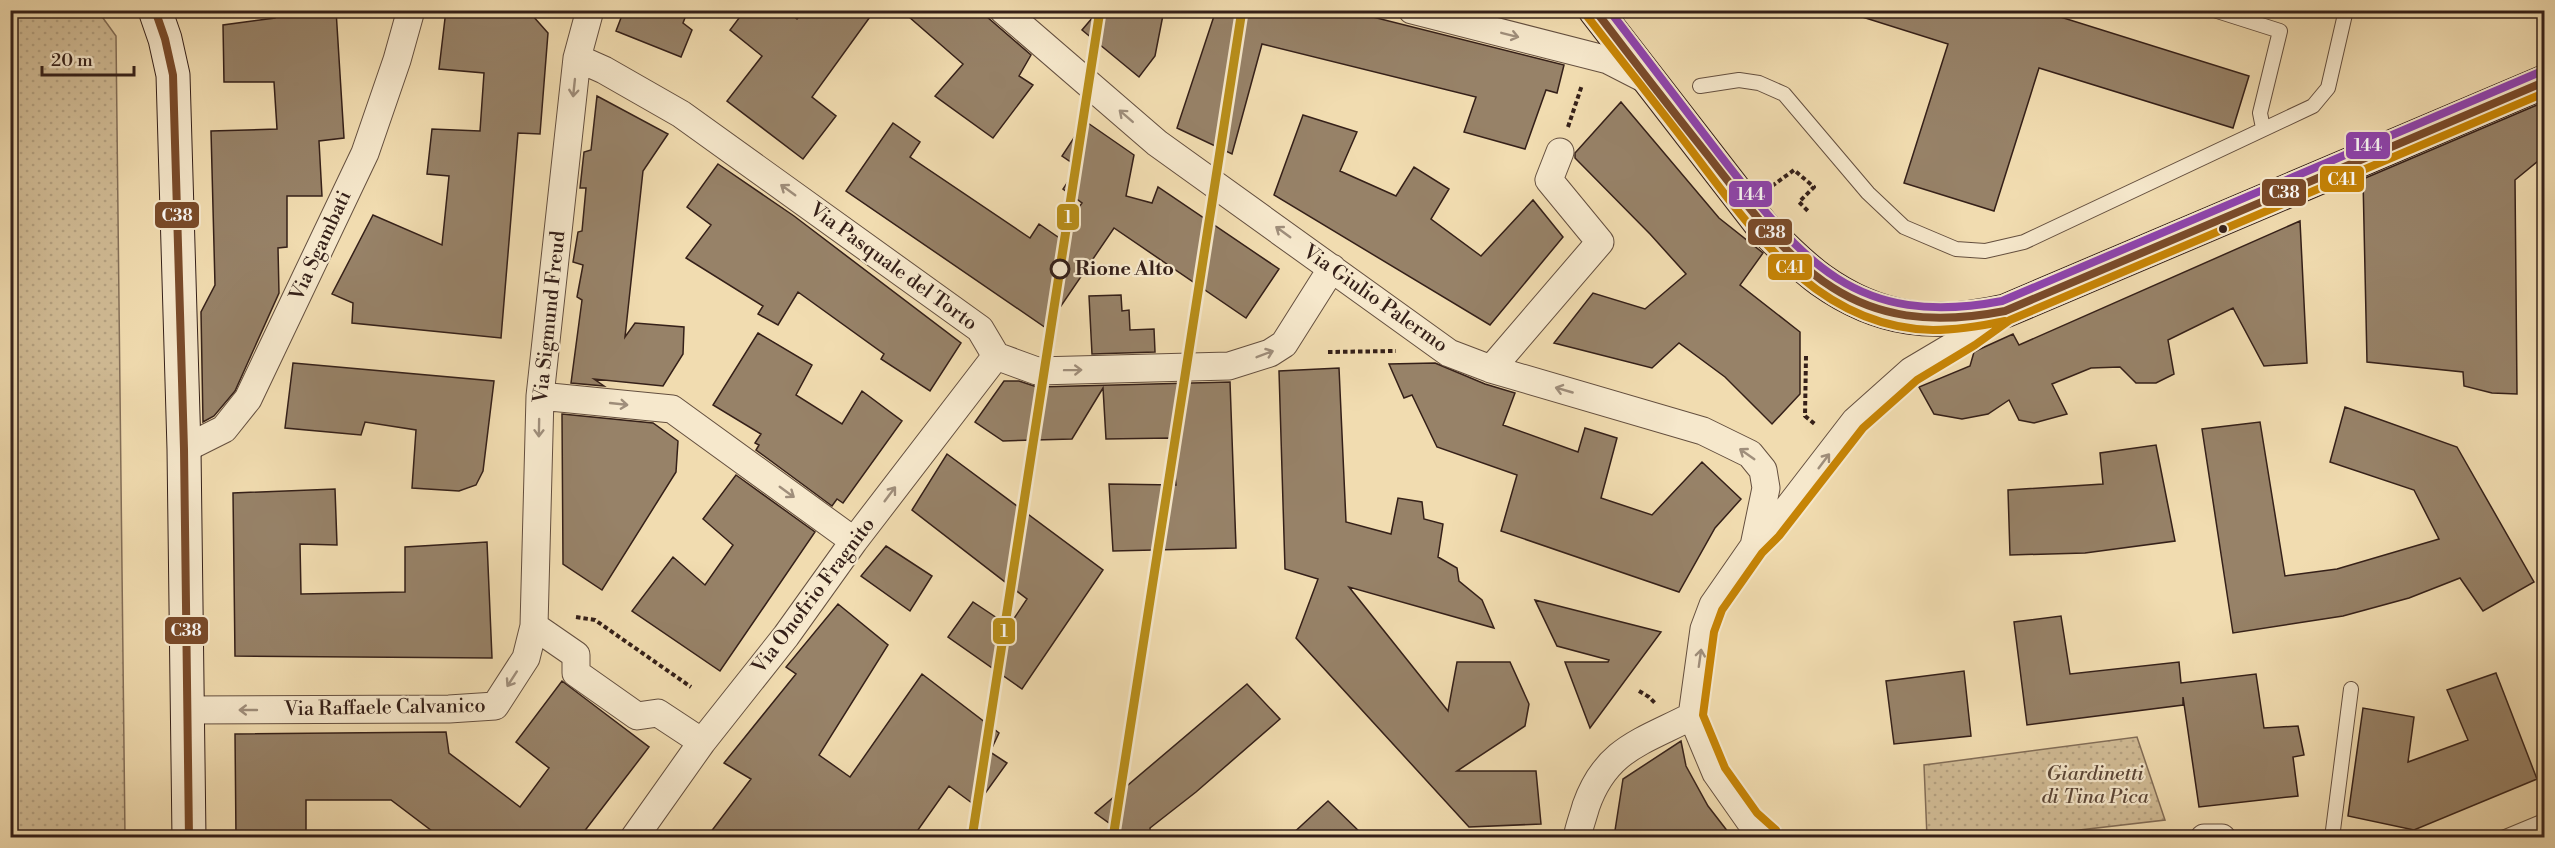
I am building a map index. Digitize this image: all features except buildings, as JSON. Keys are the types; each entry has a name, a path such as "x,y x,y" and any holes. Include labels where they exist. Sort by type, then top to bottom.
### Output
{"main road":[{"path":"155,10 165,39 173,75 184,449 185,710 189,837"},
{"path":"1595,10 1763,227 1820,279 1859,304 1899,316 1940,321 1973,318 2005,311 2544,82"}],"street":[{"name":"Via Sgambati","path":"184,449 224,429 248,399 364,153 397,60 411,10"},
{"name":"Via Sigmund Freud","path":"534,626 540,396 577,58 590,10"},
{"name":"Via Giulio Palermo","path":"1003,10 1157,142 1449,352 1491,369 1703,431 1750,454 1763,470 1766,488 1754,546"},
{"path":"1412,10 1608,60 1653,83"},
{"name":"Via Pasquale del Torto","path":"577,58 604,70 681,114 734,150 980,329 996,356"},
{"path":"1491,369 1600,242 1549,180 1560,152"},
{"path":"996,356 1037,371 1229,366 1270,352 1284,344 1332,268"},
{"path":"1769,837 1749,820 1716,774 1692,716 1704,629 1713,605 1754,546 1771,530 1855,421 1911,371 1970,336 2005,311"},
{"name":"Via Onofrio Fragnito","path":"633,837 702,742 786,636 854,541 996,356"},
{"path":"540,396 672,410 854,541"},
{"path":"534,626 576,655 576,673 629,710 638,716 658,713 702,742"},
{"name":"Via Raffaele Calvanico","path":"185,710 438,709 495,706 526,658 534,626"},
{"path":"1577,837 1591,792 1602,772 1624,750 1692,716"},
{"path":"2204,837 2222,837"}],"lane":[{"path":"2214,10 2280,31 2260,112 2263,128"},
{"path":"1700,86 1739,80 1759,82 1784,94 1868,193 1904,227 1956,249 1985,251 2024,242 2313,106 2328,88 2346,10"},
{"path":"2332,837 2351,689"},
{"path":"2503,837 2544,821"}],"path":[{"path":"1560,152 1582,85"},
{"path":"1764,178 1771,186 1794,170 1814,187 1799,201 1809,212"},
{"path":"1328,351 1403,351"},
{"path":"1806,356 1805,416 1821,428"},
{"path":"576,617 595,620 691,687"},
{"path":"1639,691 1657,706"}],"green space":[{"path":"10,11 98,11 116,36 125,837 11,837"},
{"name":"Giardinetti di Tina Pica","path":"2137,737 2165,820 2020,837 1927,837 1924,765"}],"transit line":[{"name":"C38","path":"155,10 165,39 173,75 184,449 189,838"},
{"name":"1","path":"972,838 1100,10"},
{"name":"1","path":"1113,838 1242,10"},
{"name":"C38","path":"1595,10 1741,198 1801,263 1832,287 1867,305 1906,315 1952,318 2005,311 2544,82"},
{"name":"144","path":"1609,10 1750,193 1807,255 1837,278 1870,295 1908,305 1951,307 2002,301 2540,72"},
{"name":"C41","path":"1587,16 1749,225 1800,277 1829,298 1860,315 1895,326 1942,330 2005,321"},
{"name":"C41","path":"1776,830 1757,813 1725,768 1703,715 1714,632 1722,610 1762,553 1779,536 1863,428 1917,380 1975,345 2010,320 2544,93"}],"place":[{"name":"Rione Alto","path":"1060,269"}]}
